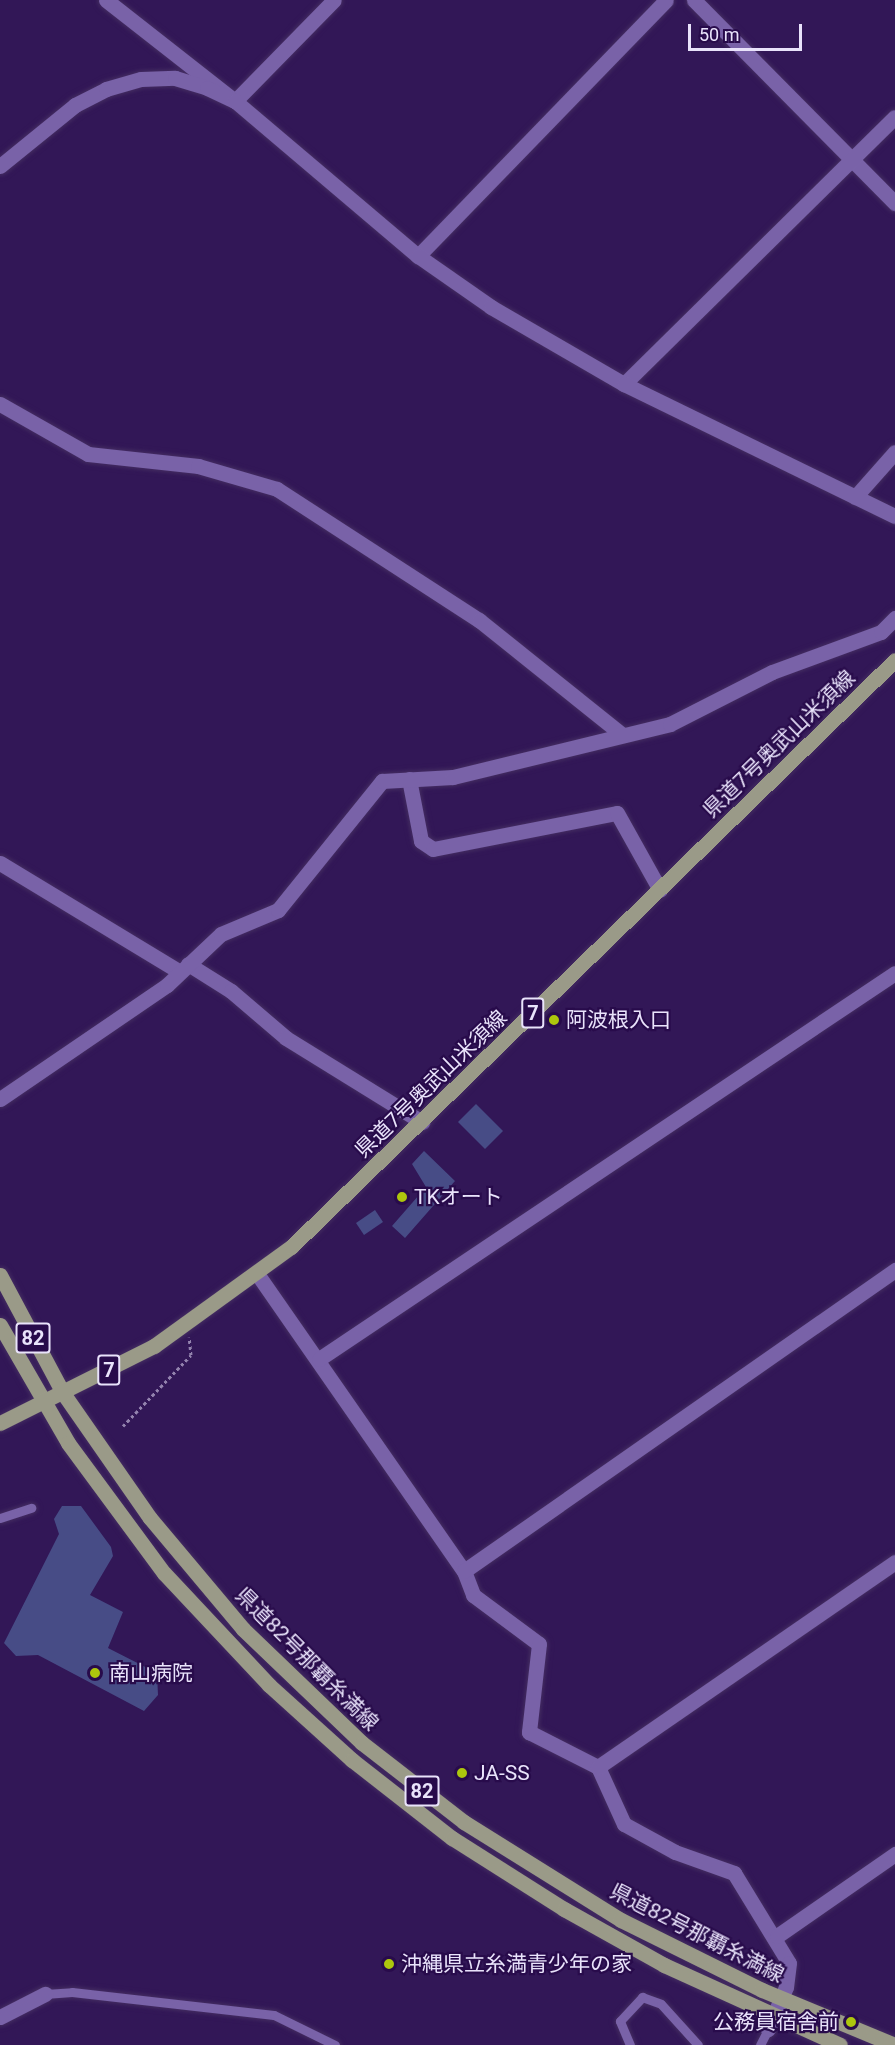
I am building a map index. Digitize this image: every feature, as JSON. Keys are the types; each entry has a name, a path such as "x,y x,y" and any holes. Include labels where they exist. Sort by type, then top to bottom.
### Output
{"main road":[{"name":"県道7号奥武山米須線","path":"0,1423 63,1393 184,1328 258,1275 422,1122 895,660"},
{"name":"県道82号那覇糸満線","path":"0,1275 63,1393 206,1587 362,1743 464,1822 572,1891 781,1999 895,2045"},
{"name":"県道82号那覇糸満線","path":"0,1325 43,1403 164,1573 268,1685 352,1760 452,1838 564,1909 771,2023 836,2044"}],"street":[{"path":"106,0 235,101 418,256 509,319 624,384 895,516"},
{"path":"235,101 334,0"},
{"path":"418,256 666,0"},
{"path":"694,0 895,203"},
{"path":"0,166 75,105 141,79 175,78 235,101"},
{"path":"624,384 895,117"},
{"path":"0,404 88,454 198,466 277,489 479,620 620,733"},
{"path":"855,497 895,452"},
{"path":"0,1099 184,968 221,934 278,910 372,789 382,781 453,777 684,718 772,672 881,632 895,618"},
{"path":"409,779 421,841 433,849 616,813 660,890"},
{"path":"0,863 184,968 231,991 286,1038 422,1122"},
{"path":"320,1359 895,973"},
{"path":"464,1571 895,1270"},
{"path":"258,1275 320,1359 464,1571 473,1594 539,1644 529,1731 598,1767 624,1824 675,1852 734,1873 777,1936 789,1963 781,1999 771,2023"},
{"path":"598,1767 895,1562"},
{"path":"777,1936 895,1854"},
{"path":"0,2017 45,1994"}],"lane":[{"path":"0,1518 31,1508"},
{"path":"45,1994 72,1992 274,2015 335,2045"},
{"path":"630,2045 620,2021 642,1997 661,2004 698,2045"},
{"path":"760,2045 771,2023"}],"path":[{"path":"123,1426 191,1355 184,1328"}],"building":[{"path":"476,1104 503,1131 485,1149 458,1122"},
{"path":"424,1151 455,1181 405,1238 392,1226 426,1187 412,1164"},
{"path":"375,1210 383,1222 364,1235 356,1223"},
{"path":"62,1506 81,1506 111,1547 113,1556 90,1595 123,1612 108,1648 157,1673 158,1695 144,1711 38,1655 16,1656 4,1643 59,1534 54,1519"}],"place":[{"name":"阿波根入口","path":"554,1020"},
{"name":"TKオート","path":"402,1197"},
{"name":"南山病院","path":"95,1673"},
{"name":"JA-SS","path":"462,1773"},
{"name":"沖縄県立糸満青少年の家","path":"389,1964"},
{"name":"公務員宿舎前","path":"851,2022"}]}
